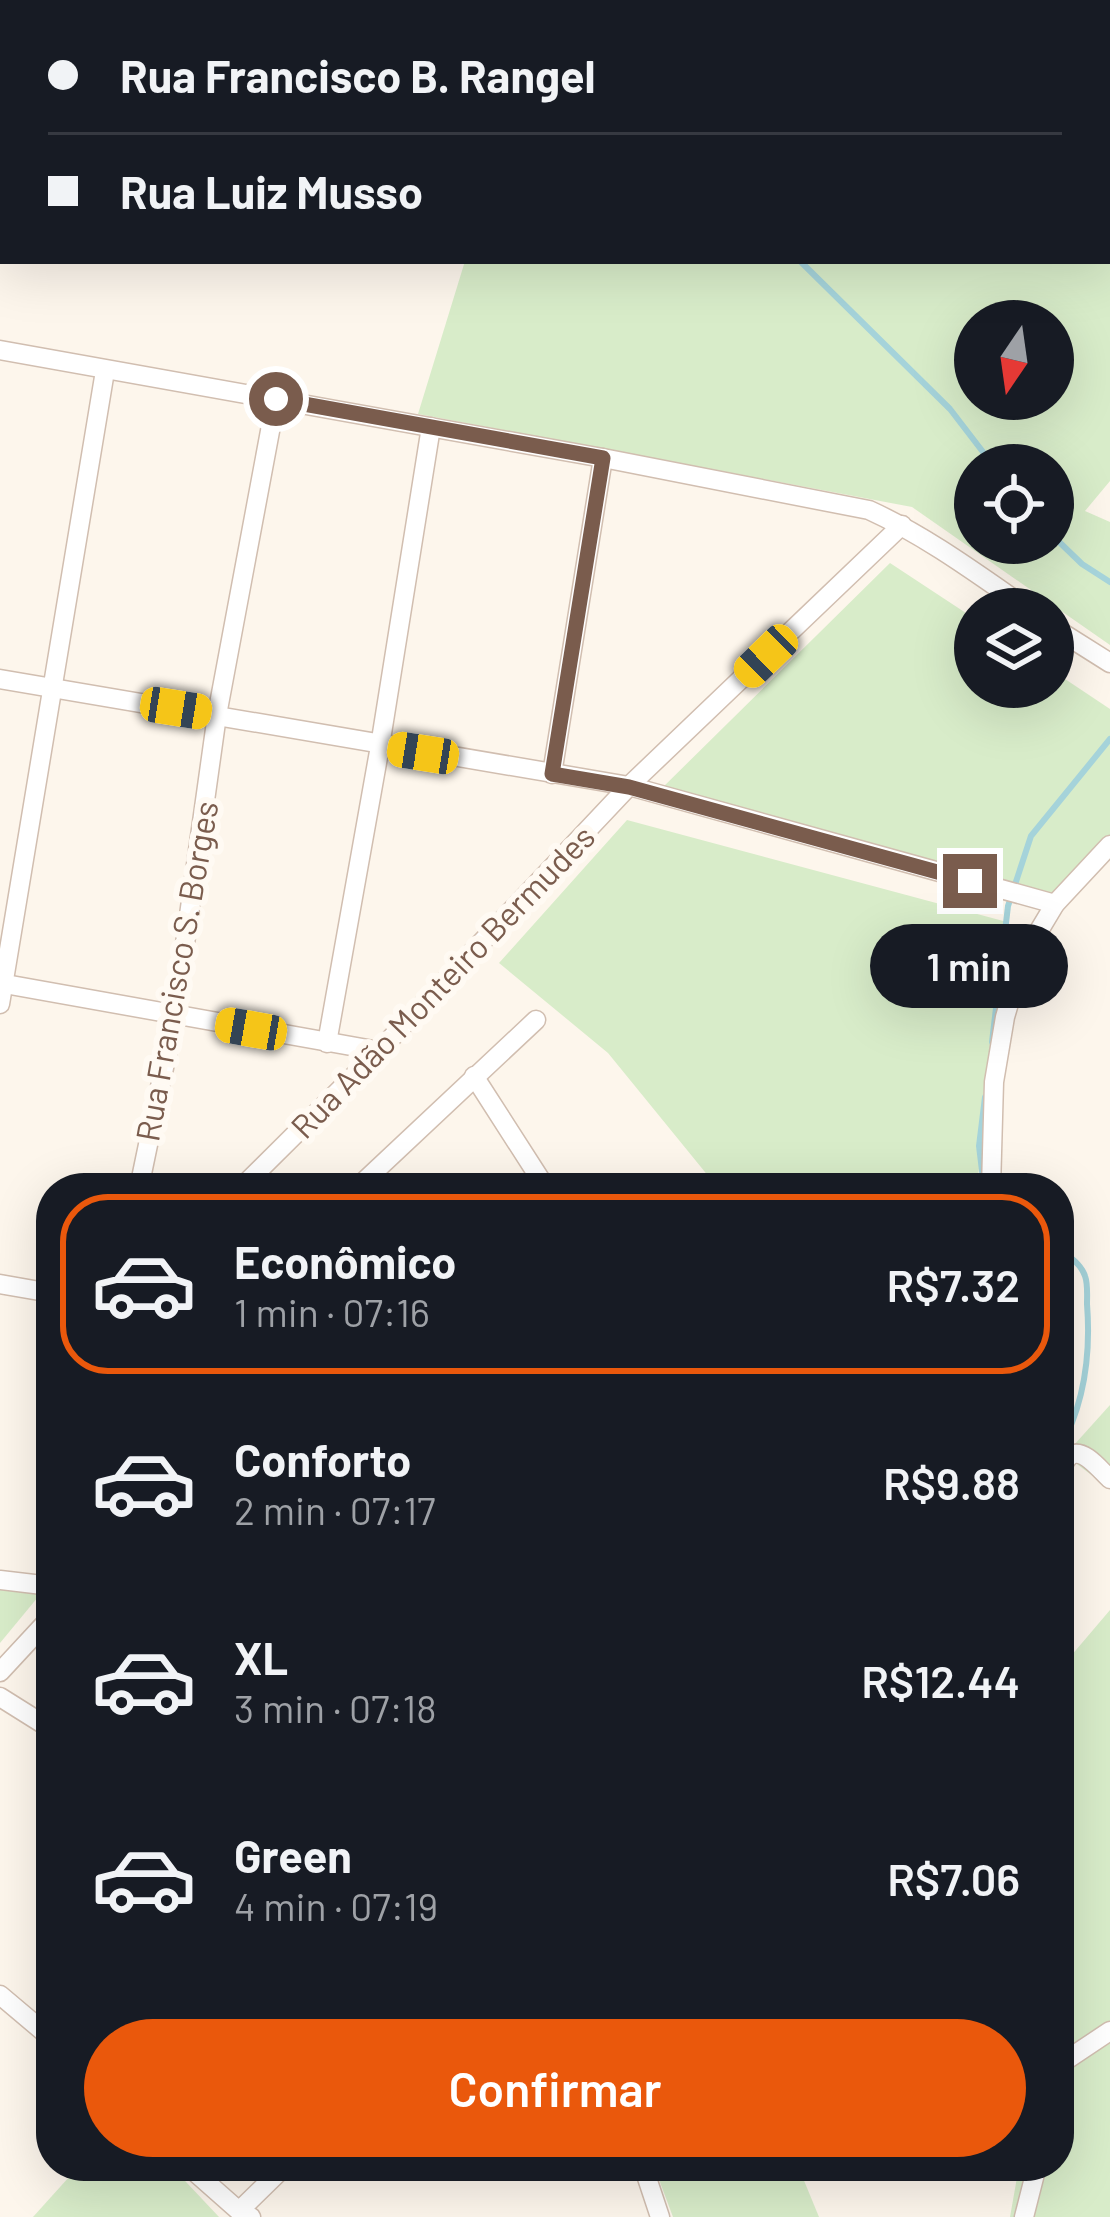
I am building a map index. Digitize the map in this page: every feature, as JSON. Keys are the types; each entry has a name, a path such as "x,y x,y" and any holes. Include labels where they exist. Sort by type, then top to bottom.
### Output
{"street":[{"path":"0,350 868,510 902,525 996,588"},
{"path":"0,1004 105,371"},
{"name":"Rua Francisco S. Borges","path":"142,1173 175,1015 218,715 276,399"},
{"path":"327,1043 431,427"},
{"path":"552,774 603,458"},
{"name":"Rua Adão Monteiro Bermudes","path":"256,1173 379,1051 629,787 902,525"},
{"path":"1074,640 1110,663"},
{"path":"0,679 629,787 1055,904"},
{"path":"991,1173 994,1082 1022,958 1055,904 1110,845"},
{"path":"2,983 379,1051"},
{"path":"373,1173 536,1020"},
{"path":"474,1076 536,1173"},
{"path":"0,1284 36,1290"},
{"path":"1074,1459 1082,1455 1110,1479"},
{"path":"0,1580 36,1584"},
{"path":"0,1672 36,1633"},
{"path":"0,1697 36,1720"},
{"path":"0,1996 36,2026"},
{"path":"1074,2054 1110,2031"},
{"path":"206,2181 245,2214 272,2181"},
{"path":"648,2181 660,2217"},
{"path":"1024,2217 1033,2181"}],"green space":[{"path":"464,264 1110,264 1110,481 1085,511 1110,522 1110,645 1074,620 1074,588 1028,588 994,564 1074,564 1074,444 954,444 954,536 912,507 418,414"},
{"path":"890,563 954,605 954,708 1074,708 1074,685 1110,709 1110,839 1050,898 655,795"},
{"path":"627,820 1007,922 978,1173 706,1173 608,1053 499,963"},
{"path":"1110,1405 1110,1489 1074,1462 1074,1445"},
{"path":"0,1590 36,1591 36,1599 0,1643"},
{"path":"1110,1610 1110,2217 1010,2217 1016,2181 1074,2181 1074,1652"},
{"path":"65,2181 185,2181 219,2217 33,2217"},
{"path":"660,2181 804,2181 819,2217 673,2217"}],"waterway":[{"path":"803,264 950,409 977,444"},
{"path":"1074,556 1110,582"},
{"path":"992,1042 1008,906 1031,836 1110,739"},
{"path":"982,1173 979,1146 985,1097"},
{"path":"1074,1261 1085,1276 1088,1323 1087,1360 1074,1415"}],"route":[{"path":"276,399 603,458 552,774 629,787 970,881"}]}
